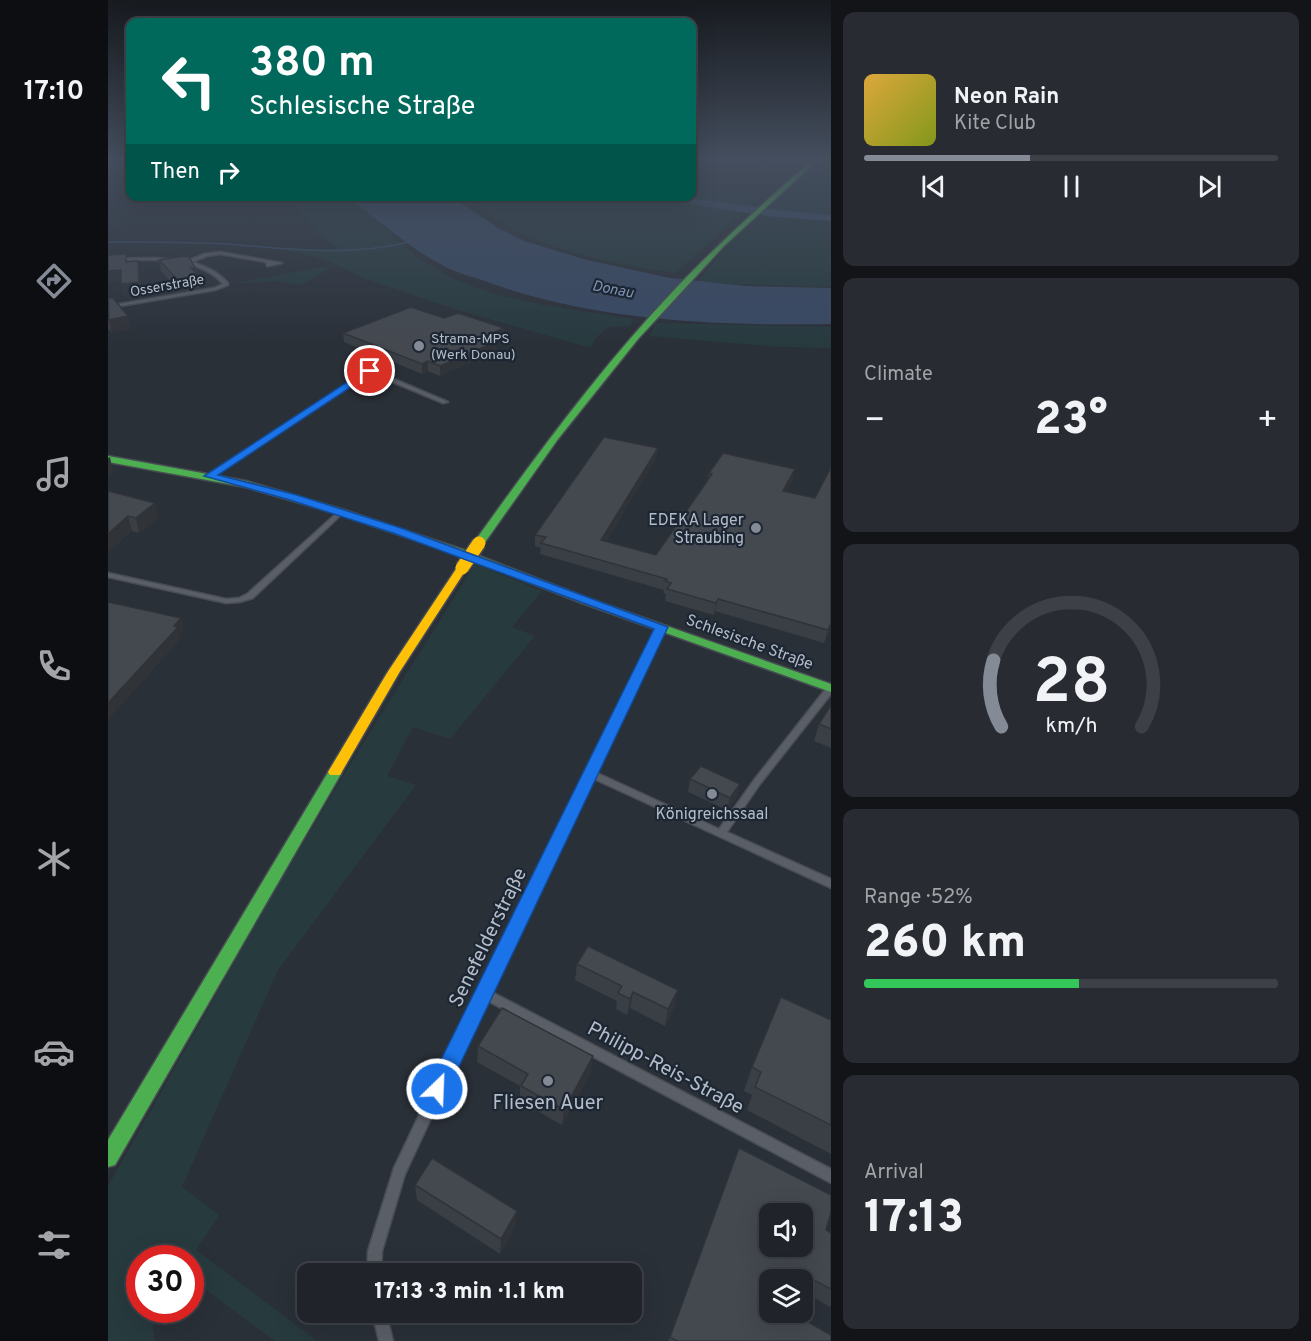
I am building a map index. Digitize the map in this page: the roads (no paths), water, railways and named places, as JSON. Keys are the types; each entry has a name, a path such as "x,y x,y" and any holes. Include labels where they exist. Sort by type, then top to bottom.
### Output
{"main road":[{"path":"108,1158 393,673 478,543 508,500 634,335 716,247 745,220"},
{"name":"Schlesische Straße","path":"108,459 209,476 268,490 341,512 459,552 831,688"},
{"path":"108,1141 156,1074"}],"street":[{"path":"200,249 268,262"},
{"path":"108,260 155,258 187,263 214,253"},
{"name":"Osserstraße","path":"108,307 215,289 224,285 225,280 187,263"},
{"path":"209,476 368,370 445,402"},
{"path":"108,575 218,600 240,600 250,596 341,512"},
{"name":"Senefelderstraße","path":"374,1263 375,1251 399,1173 483,993 661,627"},
{"name":"Schlesische Straße","path":"721,834 757,782 831,688"},
{"path":"591,774 831,885"},
{"name":"Philipp-Reis-Straße","path":"483,993 831,1176"},
{"path":"382,1323 386,1341"}],"water":[{"name":"Donau","path":"376,220 486,220 524,241 587,260 670,278 746,286 831,288 831,324 698,322 610,312 566,304 524,294 462,274 431,259"}],"waterway":[{"path":"108,242 212,243 295,250 341,251 386,247 409,242"}],"place":[{"name":"Strama-MPS (Werk Donau)","path":"419,346"},
{"name":"EDEKA Lager Straubing","path":"756,528"},
{"name":"Königreichssaal","path":"712,794"},
{"name":"Fliesen Auer","path":"548,1081"}]}
